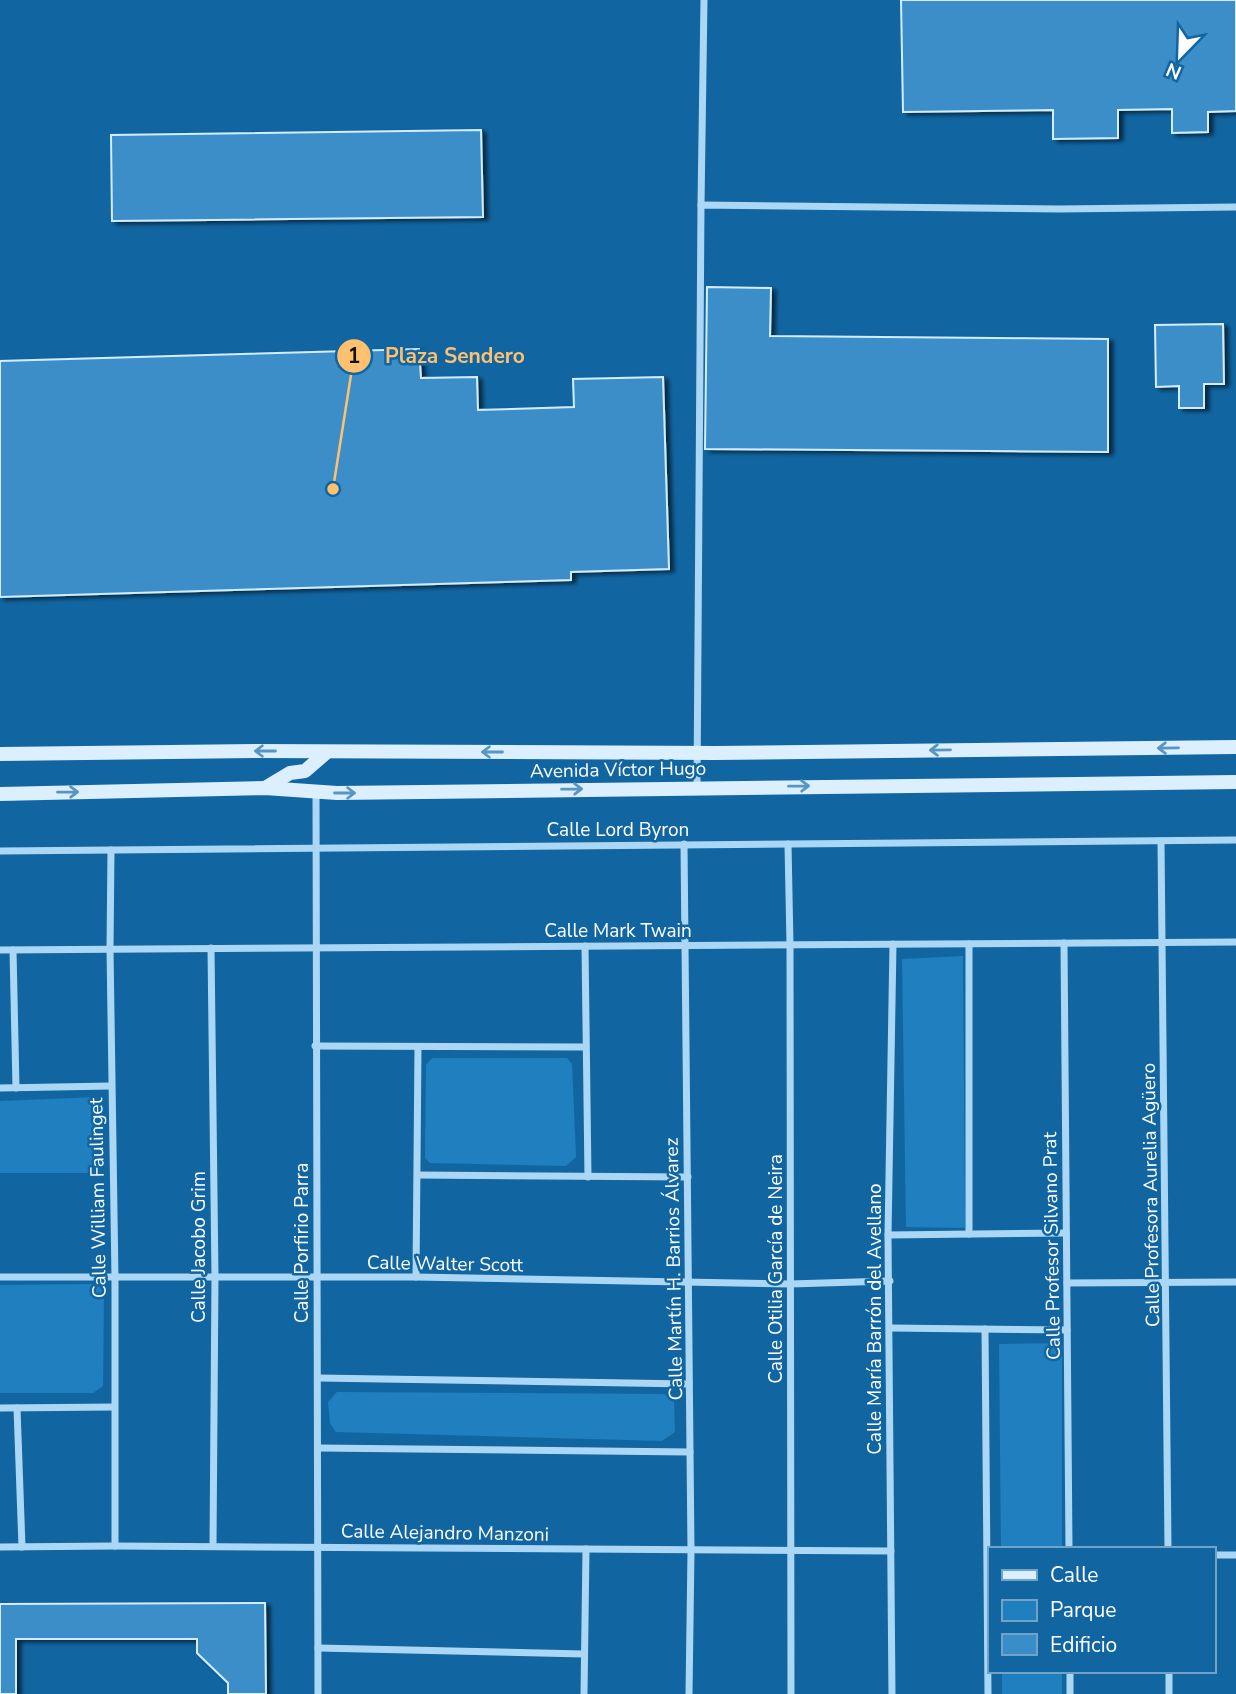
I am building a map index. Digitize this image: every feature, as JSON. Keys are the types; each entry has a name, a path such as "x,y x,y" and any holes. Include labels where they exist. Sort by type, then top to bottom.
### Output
{"street":[{"path":"697,787 704,0"},
{"path":"701,205 1059,209 1236,207"},
{"name":"Avenida Víctor Hugo","path":"0,754 1236,747"},
{"path":"265,788 284,776 304,771 327,752"},
{"name":"Avenida Víctor Hugo","path":"0,794 265,788 316,792 1236,782"},
{"name":"Calle Porfirio Parra","path":"316,792 318,1694"},
{"name":"Calle Lord Byron","path":"0,850 1236,840"},
{"name":"Calle Profesora Aurelia Agüero","path":"1161,841 1168,1547"},
{"name":"Calle Martín H. Barrios Álvarez","path":"684,844 691,1551 689,1694"},
{"name":"Calle Otilia García de Neira","path":"788,844 791,1694"},
{"name":"Calle William Faulinget","path":"111,850 115,1546"},
{"name":"Calle Mark Twain","path":"0,950 1236,942"},
{"name":"Calle Profesor Silvano Prat","path":"1064,943 1069,1547"},
{"name":"Calle María Barrón del Avellano","path":"892,1694 891,1328 888,1235 893,944"},
{"path":"969,944 969,1234"},
{"path":"585,946 588,1177"},
{"name":"Calle Jacobo Grim","path":"211,948 215,1277 213,1546"},
{"path":"13,950 16,1088"},
{"path":"315,1046 585,1047"},
{"path":"416,1278 418,1048"},
{"path":"0,1088 111,1086"},
{"path":"418,1175 688,1177"},
{"path":"888,1235 1066,1233"},
{"name":"Calle Walter Scott","path":"0,1277 416,1278 790,1284 890,1281"},
{"path":"1067,1283 1236,1282"},
{"path":"891,1328 1068,1331"},
{"path":"985,1329 988,1694"},
{"path":"318,1377 690,1384"},
{"path":"0,1408 114,1407"},
{"path":"18,1408 22,1547"},
{"path":"318,1448 690,1452"},
{"name":"Calle Alejandro Manzoni","path":"0,1547 891,1551"},
{"path":"584,1694 586,1549"},
{"path":"1215,1555 1236,1555"},
{"path":"318,1648 584,1654"},
{"path":"1070,1673 1070,1694"},
{"path":"1169,1673 1169,1694"}],"green space":[{"path":"963,956 965,1228 906,1227 902,959"},
{"path":"432,1058 567,1058 572,1064 576,1157 566,1166 430,1163 425,1158 426,1065"},
{"path":"97,1097 98,1173 0,1173 0,1101"},
{"path":"97,1284 104,1293 103,1386 93,1393 0,1393 0,1285"},
{"path":"1062,1343 1062,1547 1001,1547 999,1344"},
{"path":"337,1392 664,1394 674,1401 675,1432 662,1441 336,1432 330,1423 328,1402"},
{"path":"1002,1673 1062,1673 1062,1694 1002,1694"}],"building":[{"path":"901,0 1236,0 1236,111 1208,112 1208,132 1172,133 1172,109 1118,110 1118,138 1053,139 1053,110 903,112"},
{"path":"481,130 483,217 112,221 111,135"},
{"path":"707,287 771,288 770,336 1108,339 1108,452 705,449"},
{"path":"1223,324 1224,384 1204,384 1204,408 1179,408 1179,386 1156,387 1155,325"},
{"path":"419,349 421,378 477,377 478,410 574,407 573,379 663,377 669,569 571,572 571,580 0,597 0,361"},
{"path":"265,1603 266,1694 228,1694 228,1683 197,1653 197,1639 16,1639 16,1694 0,1694 0,1604"}],"place":[{"name":"Plaza Sendero","path":"333,489"}]}
